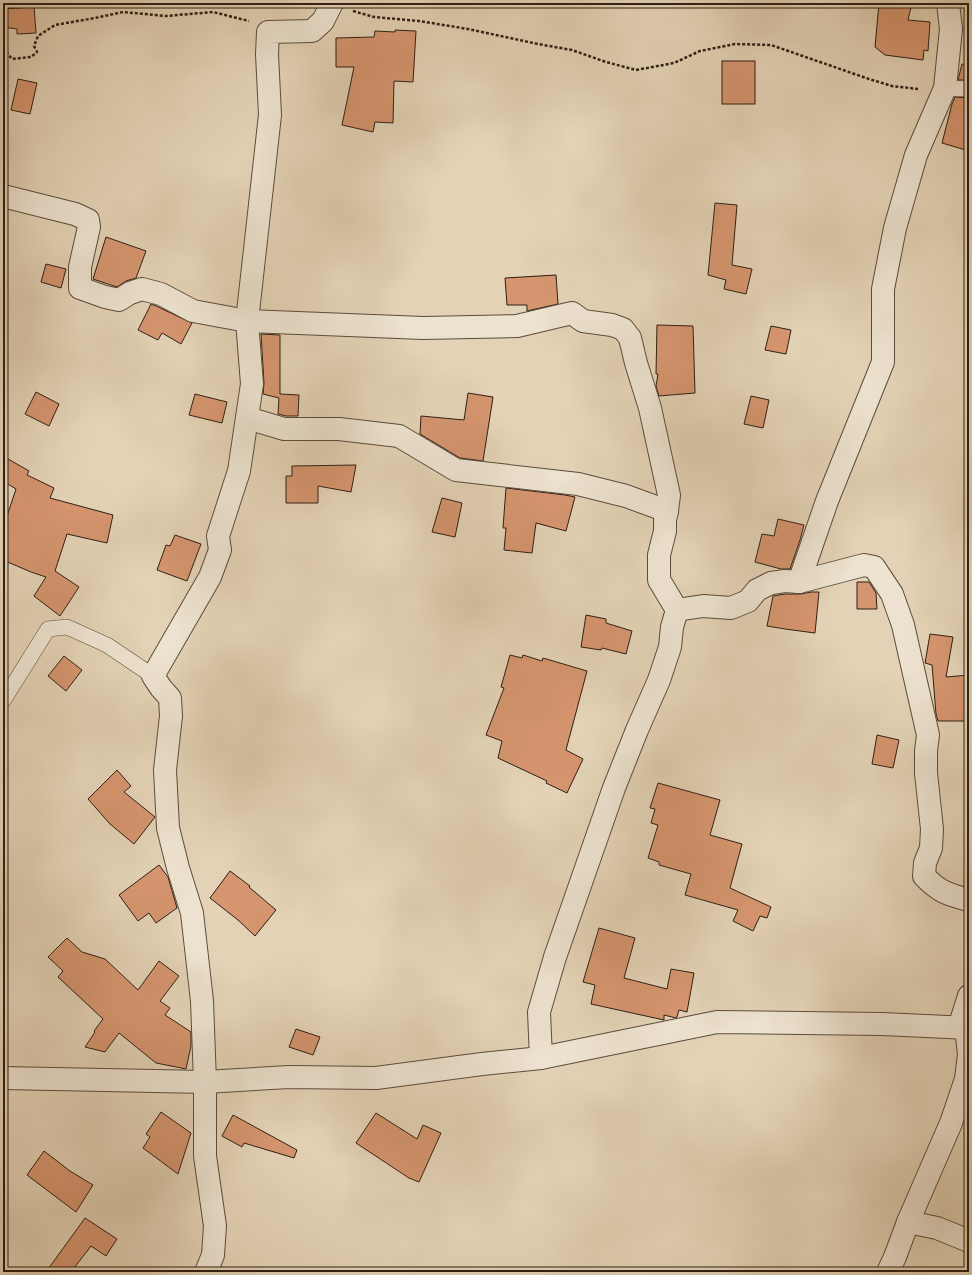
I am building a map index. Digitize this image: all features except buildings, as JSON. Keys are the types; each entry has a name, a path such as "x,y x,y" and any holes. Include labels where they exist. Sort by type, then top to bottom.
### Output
{"street":[{"path":"799,582 827,501 883,362 883,289 894,228 916,155 945,88 951,29 948,3"},
{"path":"206,1272 213,1255 215,1226 205,1156 205,1082 202,1001 192,913 178,868 168,828 165,770 171,716 170,698 153,676 210,576 220,550 218,536 239,471 252,384 247,321 270,115 267,54 268,32 312,31 340,5"},
{"path":"3,196 75,214 88,220 89,227 80,267 80,288 105,297 119,300 130,293 142,289 161,294 193,311 247,321 423,328 517,326 572,313 584,321 623,329 630,338 650,408 669,494 665,520 666,531 659,555 659,580 677,610 672,627 670,647 663,667 614,788 555,957 539,1012 541,1058"},
{"path":"247,418 284,429 339,429 399,436 456,470 578,484 626,496 667,511"},
{"path":"677,610 703,606 731,608 748,601 758,590 771,584 785,581 799,582 864,565 874,568 892,594 903,625 928,735 926,773 932,829 931,848 925,864 924,876 934,886 951,896 969,900"},
{"path":"888,1272 951,1123 966,1079 969,1054 968,1028 962,1018 969,996"},
{"path":"3,1078 205,1082 289,1077 376,1078 541,1058 717,1022 882,1024 968,1028"},
{"path":"908,1222 937,1228 969,1241"}],"lane":[{"path":"945,88 969,89"},
{"path":"3,701 48,629 67,627 107,645 153,676"}],"path":[{"path":"340,5 353,12 374,17 419,21 468,29 572,50 606,62 636,70 674,63 700,51 735,44 771,45 892,86 916,89 945,88"},
{"path":"3,48 12,59 31,57 37,52 34,46 38,36 55,25 123,12 166,16 213,12 257,23 268,32"}]}
